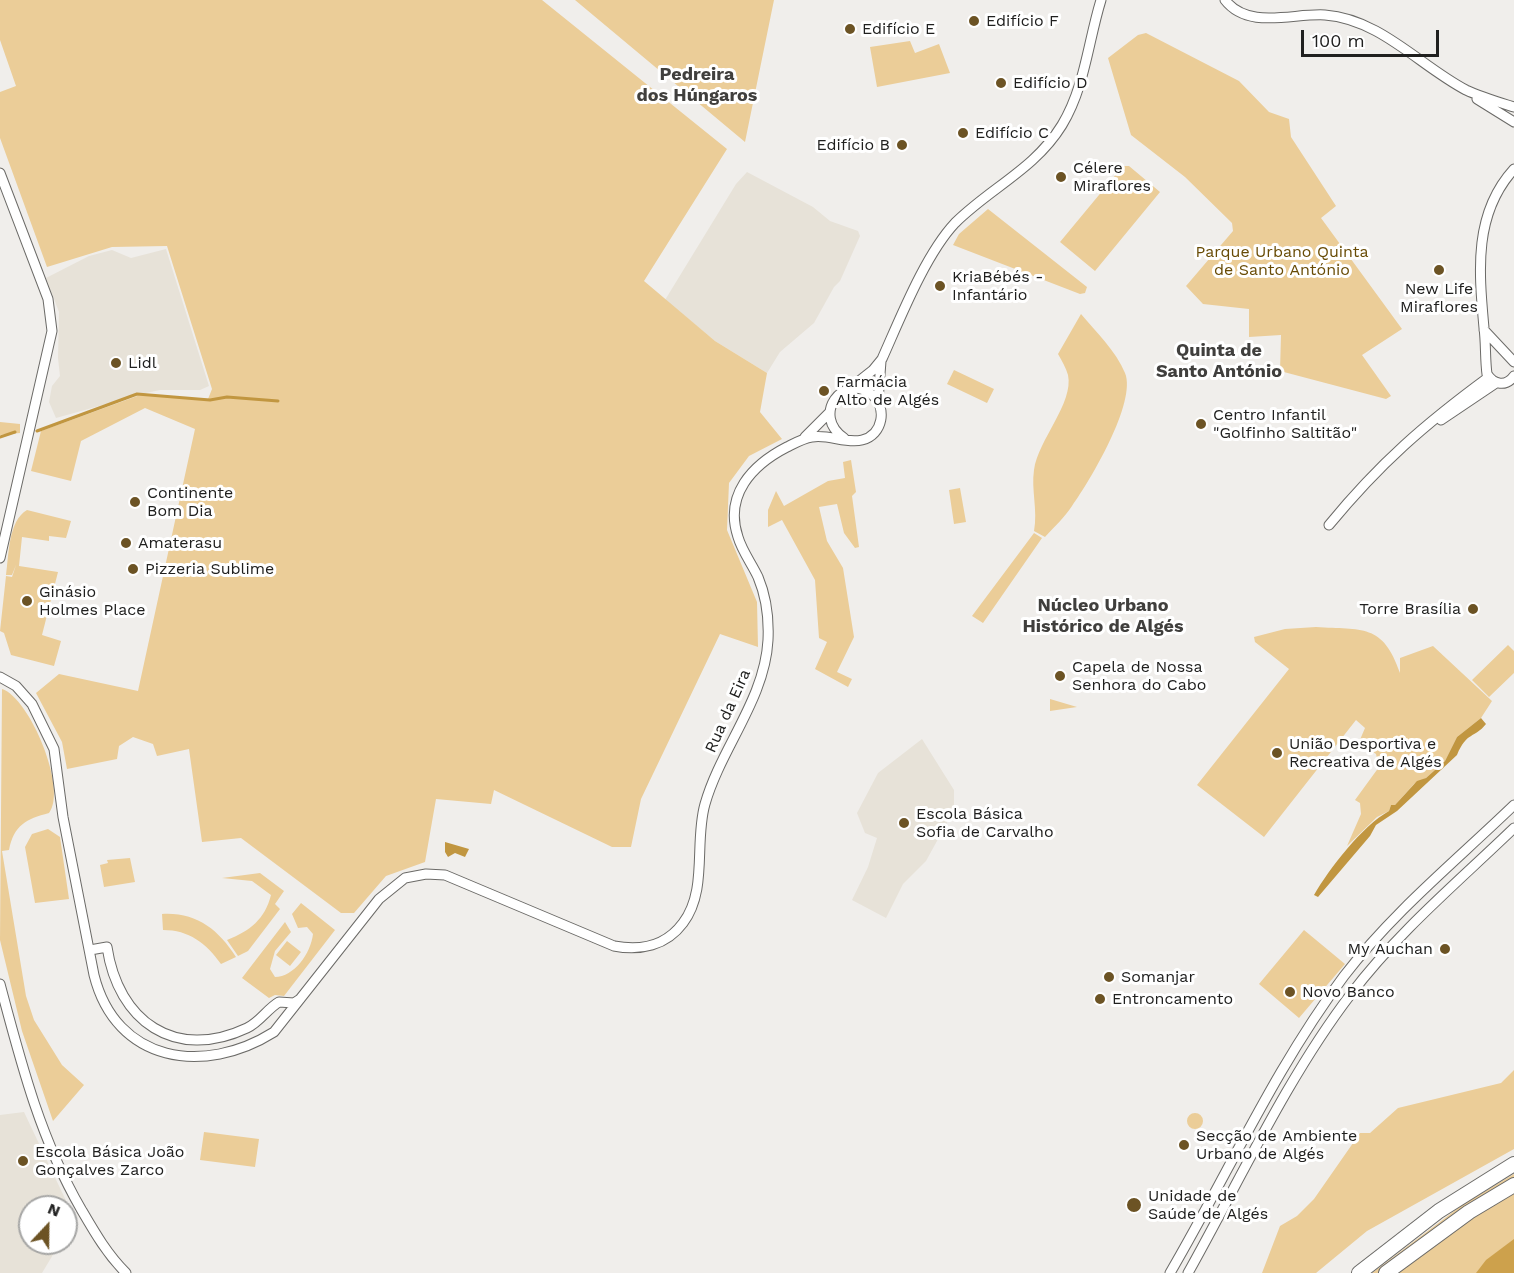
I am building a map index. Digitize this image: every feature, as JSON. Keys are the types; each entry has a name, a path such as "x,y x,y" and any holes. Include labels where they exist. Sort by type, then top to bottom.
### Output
{"highway":[{"path":"1359,1273 1439,1211 1514,1164"},
{"path":"1389,1271 1469,1212 1514,1185"}],"street":[{"path":"878,401 882,359 929,261 956,223 1037,158 1061,127 1078,91 1101,0"},
{"path":"1225,0 1234,9 1252,17 1328,15 1359,23 1391,40 1514,122"},
{"path":"1461,86 1514,107"},
{"path":"1492,380 1488,363 1478,265 1480,243 1499,190 1514,169"},
{"path":"0,173 48,300 52,332 0,558"},
{"path":"1485,330 1514,362"},
{"path":"1488,363 1497,355 1510,355"},
{"name":"Rua da Eira","path":"801,441 830,413 836,398 873,370 882,359"},
{"path":"1329,525 1372,474 1425,425 1492,380 1505,383 1514,376"},
{"path":"849,389 865,390 878,401"},
{"name":"Rua da Eira","path":"0,677 16,686 32,704 54,749 63,818 101,999 118,1022 145,1044 175,1055 206,1058 237,1052 274,1032 379,899 396,883 413,875 445,875 596,939 631,948 652,945 677,930 689,914 697,884 700,823 706,800 757,686 768,642 768,619 759,580 736,530 737,497 745,480 756,466 770,456 801,441 825,436 861,440 873,434 882,417 878,401"},
{"path":"830,413 833,428 844,438"},
{"path":"1170,1273 1268,1095 1314,1018 1366,949 1414,899 1514,805"},
{"path":"1188,1273 1282,1102 1327,1027 1382,957 1418,918 1514,828"},
{"path":"90,950 107,947 114,979 135,1012 156,1029 183,1040 213,1040 237,1032 256,1023 279,1002 294,1003 303,998"},
{"path":"93,966 109,962"},
{"path":"0,984 24,1077 46,1139 101,1245 126,1273"},
{"path":"279,1002 286,1009 287,1018"},
{"path":"1268,1095 1282,1102"}],"shaded area":[{"path":"747,172 813,207 830,221 858,231 860,236 840,281 834,287 814,323 780,352 767,373 715,341 665,300 736,184"},
{"path":"166,249 209,386 200,390 160,390 56,418 49,402 52,386 60,376 59,312 46,278 89,256 112,250 131,258"},
{"path":"1481,718 1486,724 1482,729 1467,739 1457,755 1397,811 1376,825 1370,836 1318,897 1314,895 1328,873 1357,837 1389,811 1391,805 1395,805 1417,781 1426,778 1445,761 1457,737"},
{"name":"Escola Básica Sofia de Carvalho","path":"922,739 954,790 954,810 926,861 903,884 886,918 852,900 868,867 877,838 865,833 857,813 878,773"},
{"path":"445,842 469,849 465,857 455,853 448,857 445,852"},
{"name":"Escola Básica João Gonçalves Zarco","path":"24,1112 63,1195 18,1195 18,1255 53,1255 42,1273 0,1273 0,1115"},
{"path":"1514,1239 1514,1273 1476,1273 1486,1260"}],"green space":[{"path":"0,0 542,0 727,149 644,281 715,341 767,373 760,412 782,439 749,456 729,483 727,530 757,602 758,647 720,634 641,799 631,847 612,847 494,790 491,804 436,799 425,862 386,876 354,913 341,913 241,838 202,842 189,749 157,756 153,744 133,737 119,746 117,759 67,769 62,742 36,693 59,674 138,691 195,429 145,408 81,441 71,481 31,471 41,431 140,395 208,399 212,389 167,246 112,247 47,267 0,138 0,92 16,86 0,40"},
{"path":"575,0 774,0 745,142"},
{"name":"Parque Urbano Quinta de Santo António","path":"1146,33 1239,81 1269,112 1289,119 1291,137 1336,206 1321,218 1402,329 1362,355 1391,396 1386,399 1280,371 1281,335 1249,337 1249,309 1203,304 1186,286 1233,231 1232,223 1185,177 1131,135 1108,58 1138,35"},
{"path":"910,41 915,53 939,44 950,73 877,87 870,47"},
{"path":"1123,166 1129,166 1160,192 1095,271 1060,242"},
{"path":"988,209 1087,287 1085,293 1080,294 953,245 959,234"},
{"path":"1081,314 1116,357 1125,373 1127,386 1118,421 1100,461 1069,510 1045,537 1034,531 1034,470 1042,446 1066,397 1068,375 1058,354"},
{"path":"954,370 994,389 987,403 947,384"},
{"path":"0,422 20,424 20,433 0,435"},
{"path":"851,460 856,492 852,496 859,547 855,548 844,533 837,504 819,507 827,541 843,568 854,637 837,672 852,679 848,687 815,669 827,642 819,638 815,580 782,520 768,527 768,510 776,491 784,506 828,481 845,478 843,462"},
{"path":"960,488 966,522 954,524 949,490"},
{"name":"Ginásio Holmes Place","path":"27,510 71,521 66,538 49,536 49,541 22,537 19,566 58,572 42,635 61,641 54,666 11,655 4,633 0,631 6,576 12,577 16,565 12,575 6,575 10,539 16,522"},
{"path":"1034,533 1042,538 983,623 972,616"},
{"path":"1346,628 1369,632 1386,645 1400,673 1400,658 1433,646 1492,701 1481,718 1457,737 1445,761 1426,778 1414,784 1395,805 1391,805 1389,811 1377,817 1347,846 1361,814 1360,803 1355,800 1379,767 1376,754 1359,742 1365,728 1356,720 1264,837 1197,785 1289,669 1255,642 1254,637 1285,629"},
{"path":"1508,645 1514,651 1514,673 1489,697 1472,680"},
{"path":"2,689 13,696 34,726 50,766 54,785 54,801 49,813 22,824 11,841 9,850 2,851 26,996 34,1020 62,1065 84,1085 53,1121 22,1031 0,940"},
{"path":"1050,699 1077,707 1050,711"},
{"path":"48,829 60,837 69,899 35,903 25,847 32,834"},
{"path":"130,858 135,882 104,887 100,865 108,863 107,860"},
{"path":"260,873 284,891 275,904 280,909 248,951 238,956 227,940 243,933 261,917 271,895 252,881 222,878"},
{"path":"301,903 335,930 284,996 275,995 269,998 242,978 285,922 291,932 275,951 270,969 275,977 282,976 300,963 309,949 313,934 307,927 298,928 292,914"},
{"path":"162,914 185,916 205,924 222,938 236,957 221,964 196,939 181,932 163,930"},
{"path":"1304,930 1345,964 1299,1018 1259,984"},
{"path":"287,941 301,952 290,966 276,955"},
{"path":"1514,1070 1514,1149 1367,1231 1316,1273 1262,1273 1280,1226 1297,1216 1314,1199 1360,1133 1370,1133 1398,1108 1501,1083"},
{"path":"1192,1113 1198,1113 1203,1121 1201,1127 1192,1129 1187,1124 1187,1118"},
{"path":"204,1132 259,1139 255,1167 200,1160"},
{"path":"1514,1174 1514,1273 1372,1273 1461,1206"}],"waterway":[{"path":"37,431 137,394 210,400 227,397 278,401"},
{"path":"0,437 15,432"}],"place":[{"name":"Edifício F","path":"974,21"},
{"name":"Edifício E","path":"850,29"},
{"name":"Edifício D","path":"1001,83"},
{"name":"Edifício C","path":"963,133"},
{"name":"Edifício B","path":"902,145"},
{"name":"Célere Miraflores","path":"1061,177"},
{"name":"New Life Miraflores","path":"1439,270"},
{"name":"KriaBébés - Infantário","path":"940,286"},
{"name":"Lidl","path":"116,363"},
{"name":"Farmácia Alto de Algés","path":"824,391"},
{"name":"Centro Infantil \"Golfinho Saltitão\"","path":"1201,424"},
{"name":"Continente Bom Dia","path":"135,502"},
{"name":"Amaterasu","path":"126,543"},
{"name":"Pizzeria Sublime","path":"133,569"},
{"name":"Ginásio Holmes Place","path":"27,601"},
{"name":"Torre Brasília","path":"1473,609"},
{"name":"Capela de Nossa Senhora do Cabo","path":"1060,676"},
{"name":"União Desportiva e Recreativa de Algés","path":"1277,753"},
{"name":"Escola Básica Sofia de Carvalho","path":"904,823"},
{"name":"My Auchan","path":"1445,949"},
{"name":"Somanjar","path":"1109,977"},
{"name":"Novo Banco","path":"1290,992"},
{"name":"Entroncamento","path":"1100,999"},
{"name":"Secção de Ambiente Urbano de Algés","path":"1184,1145"},
{"name":"Escola Básica João Gonçalves Zarco","path":"23,1161"},
{"name":"Unidade de Saúde de Algés","path":"1134,1205"}],"district":[{"name":"Pedreira dos Húngaros","path":"697,85"},
{"name":"Quinta de Santo António","path":"1219,361"},
{"name":"Núcleo Urbano Histórico de Algés","path":"1103,616"}]}
